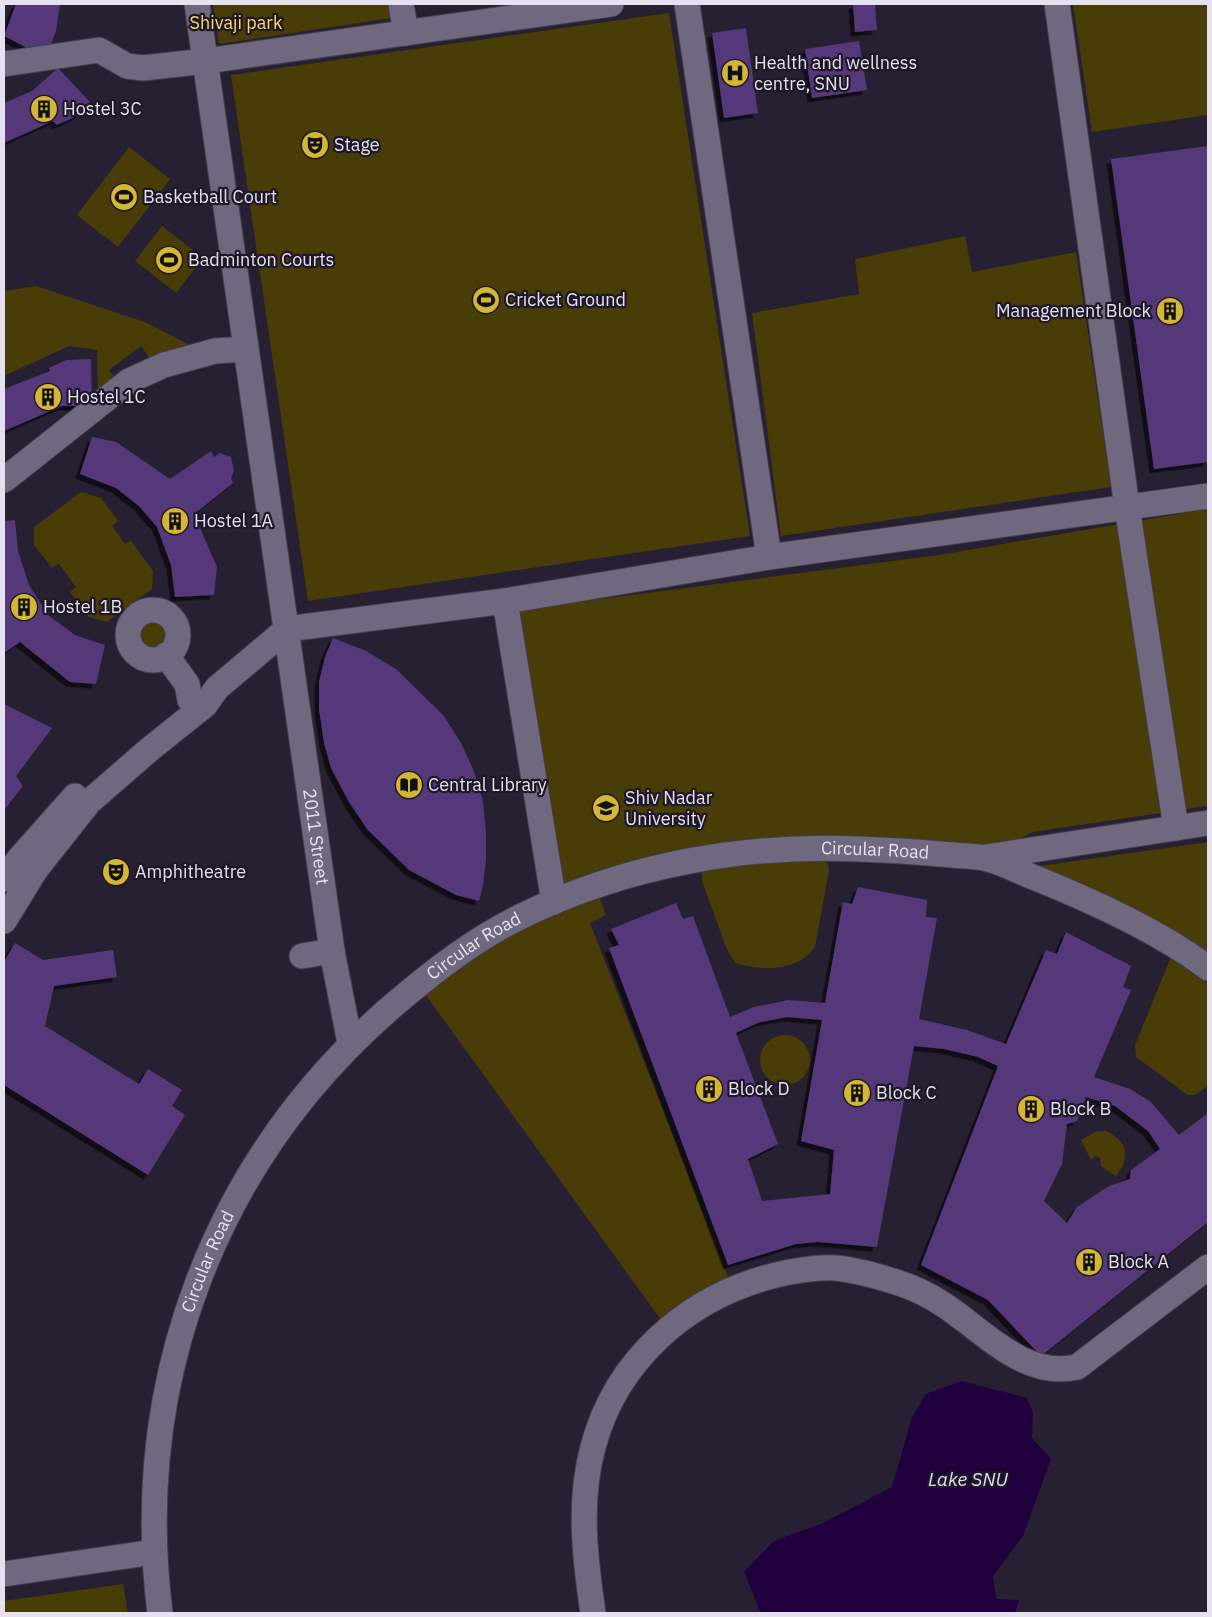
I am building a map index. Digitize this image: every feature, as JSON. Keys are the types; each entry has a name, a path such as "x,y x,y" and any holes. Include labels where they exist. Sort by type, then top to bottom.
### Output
{"street":[{"name":"2011 Street","path":"197,4 332,951 350,1043"},
{"path":"401,4 406,33"},
{"path":"4,64 99,50 128,66 143,68 206,61 611,4"},
{"path":"687,4 769,557"},
{"path":"1057,4 1127,507 1176,828"},
{"path":"4,480 129,381 164,365 215,351 246,349"},
{"path":"4,921 36,870 89,802 150,749 229,685 287,630 505,601 769,557 1208,496"},
{"path":"505,601 554,902"},
{"path":"166,655 187,684 190,700"},
{"path":"4,879 18,859 79,791 126,748 170,712 190,700 229,685"},
{"path":"983,858 1208,823"},
{"name":"Circular Road","path":"160,1613 154,1552 156,1461 167,1388 179,1337 195,1288 214,1242 234,1201 303,1098 350,1043 440,966 486,936 554,902 595,886 708,856 808,848 917,851 983,858 1081,897 1172,944 1208,968"},
{"path":"302,956 332,951"},
{"path":"593,1613 583,1530 585,1483 593,1446 604,1416 620,1385 640,1356 686,1314 708,1300 742,1284 796,1270 836,1268 877,1277 919,1291 943,1304 1008,1352 1046,1368 1063,1370 1077,1367 1208,1268"},
{"path":"4,1574 154,1552"}],"green space":[{"name":"Shivaji park","path":"213,4 390,4 392,18 219,44"},
{"path":"1073,4 1208,4 1208,115 1092,132"},
{"path":"669,13 750,536 308,601 231,75"},
{"name":"Basketball Court","path":"129,147 170,179 118,247 77,215"},
{"name":"Badminton Courts","path":"162,226 203,258 176,293 135,261"},
{"path":"965,236 972,272 1076,252 1111,487 781,536 752,313 859,294 855,259"},
{"path":"36,286 145,322 198,349 150,359 141,346 109,370 118,382 98,398 97,350 69,346 4,376 4,291"},
{"path":"81,492 101,498 118,521 112,526 125,544 131,541 153,571 152,589 107,622 89,617 70,592 76,587 59,564 52,568 34,545 34,527"},
{"path":"1208,509 1208,806 1033,832 1015,841 956,850 851,837 563,887 516,610 939,555"},
{"path":"153,621 163,625 167,635 163,645 153,649 143,645 139,635 143,625"},
{"path":"1208,842 1208,953 1168,928 1126,906 1040,866"},
{"path":"821,856 827,861 829,870 815,947 808,955 789,965 767,968 735,963 726,947 702,881 702,871 709,865"},
{"path":"598,894 606,915 590,923 730,1282 664,1324 425,994 495,940"},
{"path":"1171,957 1208,984 1208,1086 1195,1095 1188,1095 1136,1057 1135,1045"},
{"path":"780,1035 790,1035 803,1042 810,1055 810,1065 803,1078 790,1085 780,1085 771,1081 764,1074 760,1065 760,1055 764,1046 771,1039"},
{"path":"1106,1131 1119,1140 1125,1150 1124,1162 1116,1176 1101,1166 1100,1158 1096,1156 1091,1160 1081,1140 1095,1132"},
{"path":"123,1584 128,1613 4,1613 4,1601"}],"water":[{"name":"Lake SNU","path":"962,1381 1027,1398 1033,1413 1032,1438 1051,1459 1023,1536 993,1576 996,1599 1019,1600 1015,1613 761,1613 744,1572 774,1541 821,1524 892,1487 912,1417 926,1394"}],"building":[{"path":"16,4 60,4 56,31 48,51 39,54 4,36"},
{"path":"853,4 875,4 877,30 855,32"},
{"name":"Health and wellness centre, SNU","path":"746,28 758,113 724,118 712,33"},
{"path":"859,41 867,90 812,98 805,49"},
{"name":"Hostel 3C","path":"58,68 90,102 79,115 57,125 53,121 4,143 4,103 32,91"},
{"name":"Management Block","path":"1208,146 1208,462 1154,469 1111,159"},
{"name":"Hostel 1C","path":"91,359 92,406 62,406 4,431 4,389 50,371 49,368 66,360"},
{"name":"Hostel 1A","path":"92,437 116,442 170,479 211,451 214,457 220,453 231,457 234,471 231,478 233,483 194,514 217,567 214,595 175,597 171,565 157,527 139,506 116,488 80,474"},
{"name":"Hostel 1B","path":"15,520 18,551 29,585 48,615 75,635 105,645 96,684 70,682 20,642 4,653 4,521"},
{"name":"Central Library","path":"333,638 366,651 396,669 443,715 461,743 473,769 483,801 486,860 479,901 456,895 409,870 367,829 349,802 331,768 324,743 319,709 319,682 325,657"},
{"path":"4,704 52,728 16,776 23,786 4,810"},
{"path":"858,887 927,900 926,917 937,918 919,1019 967,1030 1006,1044 1046,950 1057,954 1066,932 1131,966 1123,987 1131,990 1094,1077 1130,1089 1151,1102 1179,1135 1208,1113 1208,1222 1041,1356 988,1300 921,1265 998,1066 978,1057 944,1049 914,1046 877,1247 818,1242 796,1244 728,1265 609,948 619,945 611,929 676,903 683,919 693,916 730,1017 754,1007 789,1000 825,1003 843,902 852,904","holes":["787,1017 822,1020 801,1141 834,1150 830,1194 762,1201 748,1159 778,1144 736,1033 760,1022","1086,1097 1115,1106 1148,1131 1160,1149 1131,1170 1130,1179 1109,1186 1077,1207 1067,1223 1044,1201 1062,1164 1067,1124 1077,1121"]},
{"path":"15,943 43,960 113,950 117,977 54,986 45,1026 139,1084 148,1069 182,1090 172,1106 185,1115 148,1175 4,1085 4,962"}],"place":[{"name":"Health and wellness centre, SNU","path":"735,73"},
{"name":"Hostel 3C","path":"44,109"},
{"name":"Stage","path":"315,145"},
{"name":"Basketball Court","path":"124,197"},
{"name":"Badminton Courts","path":"169,260"},
{"name":"Cricket Ground","path":"486,300"},
{"name":"Management Block","path":"1170,311"},
{"name":"Hostel 1C","path":"48,397"},
{"name":"Hostel 1A","path":"175,521"},
{"name":"Hostel 1B","path":"24,607"},
{"name":"Central Library","path":"409,785"},
{"name":"Shiv Nadar University","path":"606,808"},
{"name":"Amphitheatre","path":"116,872"},
{"name":"Block D","path":"709,1089"},
{"name":"Block C","path":"857,1093"},
{"name":"Block B","path":"1031,1109"},
{"name":"Block A","path":"1089,1262"}]}
